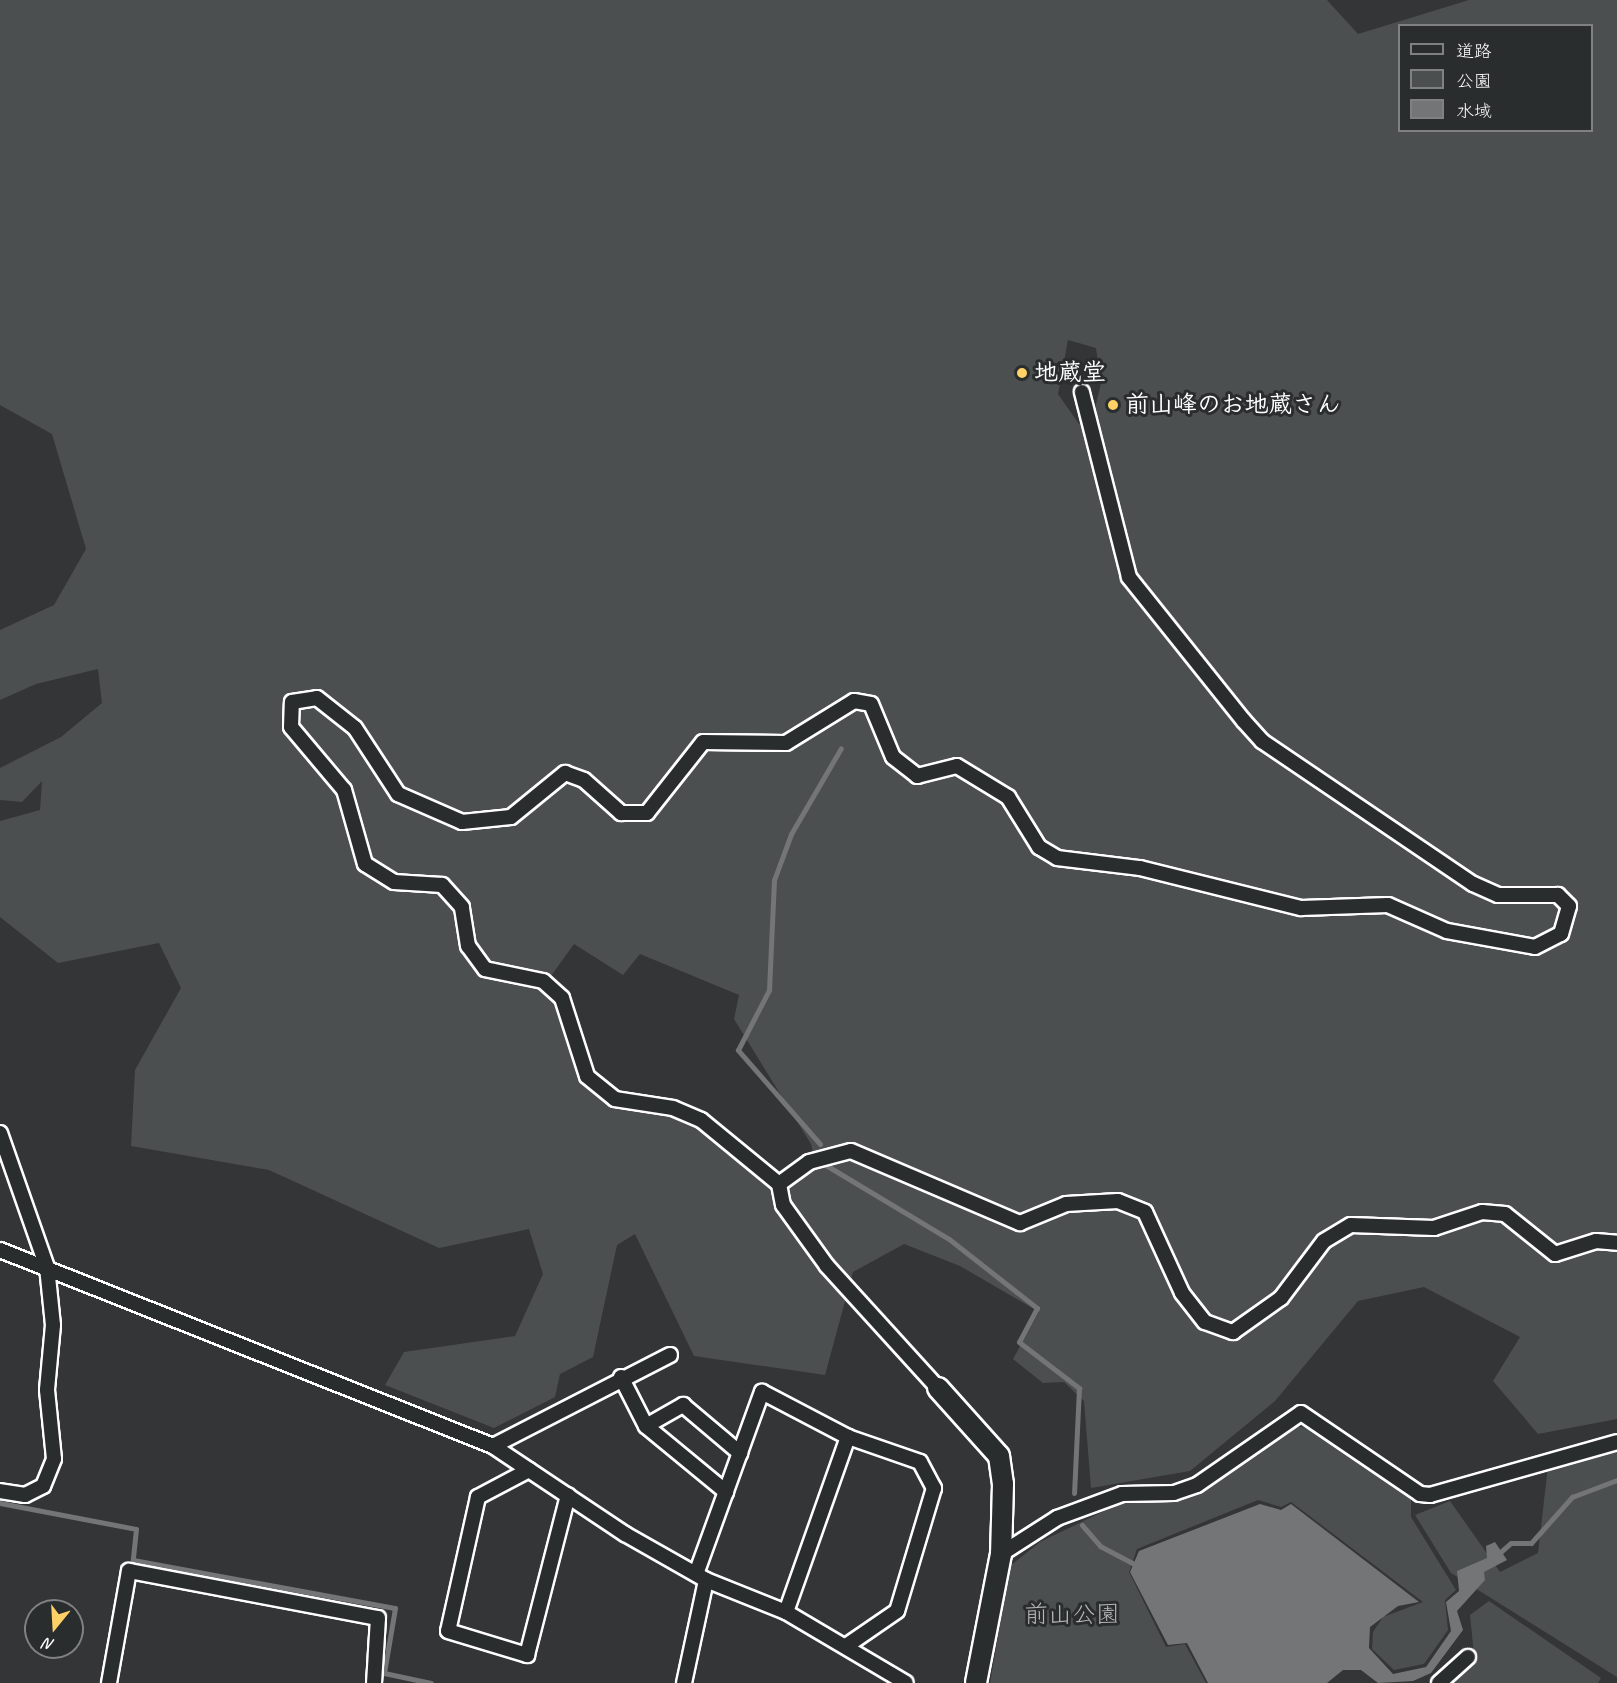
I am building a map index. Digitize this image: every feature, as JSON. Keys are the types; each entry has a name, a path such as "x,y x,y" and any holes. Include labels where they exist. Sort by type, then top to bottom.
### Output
{"street":[{"path":"976,1683 1001,1554 1005,1510 999,1456 827,1266 783,1205 778,1184 701,1120 673,1108 615,1099 587,1076 562,998 543,981 485,969 468,946 462,907 442,885 394,882 365,864 344,790 291,727 292,702 316,698 355,728 398,794 462,822 511,817 565,773 584,780 621,813 647,813 703,742 786,743 854,701 871,704 893,757 917,776 957,766 1008,797 1040,847 1057,858 1140,868 1301,908 1388,905 1447,931 1535,947 1561,934 1569,906 1558,895 1498,895 1473,884 1262,741 1243,720 1129,577 1082,392"},
{"path":"0,1133 47,1267 53,1325 47,1390 54,1459 43,1486 25,1495 0,1491"},
{"path":"778,1184 809,1162 844,1151 1020,1223 1066,1204 1118,1201 1146,1212 1160,1255 1205,1322 1233,1332 1281,1298 1324,1241 1351,1226 1434,1228 1482,1212 1505,1214 1555,1254 1596,1241 1617,1242"},
{"path":"0,1250 493,1446 701,1577 786,1612 906,1683"},
{"path":"493,1446 621,1377 670,1355"},
{"path":"621,1377 646,1426 726,1492"},
{"path":"684,1683 701,1577 726,1492 762,1392 848,1437 920,1462 934,1488 897,1611 846,1646"},
{"path":"646,1426 683,1405 740,1453"},
{"path":"1001,1554 1057,1518 1122,1494 1174,1492 1197,1485 1301,1413 1420,1494 1617,1442"},
{"path":"786,1612 848,1437"},
{"path":"529,1470 478,1497 448,1631 527,1655 568,1495"},
{"path":"109,1683 129,1571 378,1618 374,1683"},
{"path":"1438,1683 1468,1657"}],"green space":[{"path":"0,0 1327,0 1358,34 1469,0 1617,0 1617,1419 1538,1434 1493,1381 1520,1337 1424,1287 1358,1301 1275,1401 1190,1471 1091,1488 1084,1401 1064,1382 1043,1383 1013,1359 1039,1312 960,1266 904,1244 853,1272 825,1375 694,1356 635,1234 617,1245 593,1357 560,1374 555,1397 494,1428 385,1385 404,1352 515,1336 543,1274 529,1229 439,1248 269,1170 131,1146 135,1070 181,988 159,943 58,963 0,917 0,821 40,810 42,781 22,802 0,800 0,768 61,737 102,703 98,669 36,684 0,700 0,630 54,605 86,549 52,434 0,405","holes":["1068,340 1096,348 1101,383 1094,413 1079,424 1058,394","574,944 623,975 640,954 739,995 734,1019 811,1144 816,1165 775,1194 698,1126 674,1114 613,1105 579,1076 556,1003 541,990"]},
{"name":"前山公園","path":"1296,1426 1312,1429 1411,1499 1411,1517 1456,1590 1445,1600 1448,1630 1424,1664 1394,1670 1372,1649 1373,1632 1383,1617 1423,1602 1291,1502 1281,1507 1258,1500 1137,1549 1129,1572 1166,1647 1185,1644 1206,1683 990,1683 1010,1566 1040,1542 1123,1502 1185,1498 1207,1490"},
{"path":"1617,1452 1617,1677 1451,1573 1415,1515 1450,1501 1500,1572 1538,1553 1548,1466"},
{"path":"1489,1601 1601,1678 1598,1683 1450,1683 1474,1655 1470,1615"}],"water":[{"path":"1260,1504 1281,1510 1291,1504 1419,1602 1398,1606 1370,1627 1369,1648 1393,1674 1426,1667 1451,1631 1446,1602 1459,1591 1457,1571 1487,1558 1486,1546 1495,1542 1507,1560 1484,1572 1485,1580 1457,1611 1463,1630 1431,1673 1413,1681 1378,1683 1361,1670 1343,1670 1327,1683 1208,1683 1187,1643 1168,1645 1130,1572 1139,1551"}],"waterway":[{"path":"820,1144 738,1050 769,990 774,880 791,834 841,748"},
{"path":"824,1164 949,1239 1037,1308 1019,1342 1079,1388 1074,1493"},
{"path":"1497,1555 1511,1543 1531,1543 1572,1497 1617,1480"},
{"path":"0,1503 136,1529 133,1560 395,1608 384,1673 431,1683"},
{"path":"1082,1525 1100,1546 1138,1566"}],"place":[{"name":"地蔵堂","path":"1022,373"},
{"name":"前山峰のお地蔵さん","path":"1113,405"}]}
